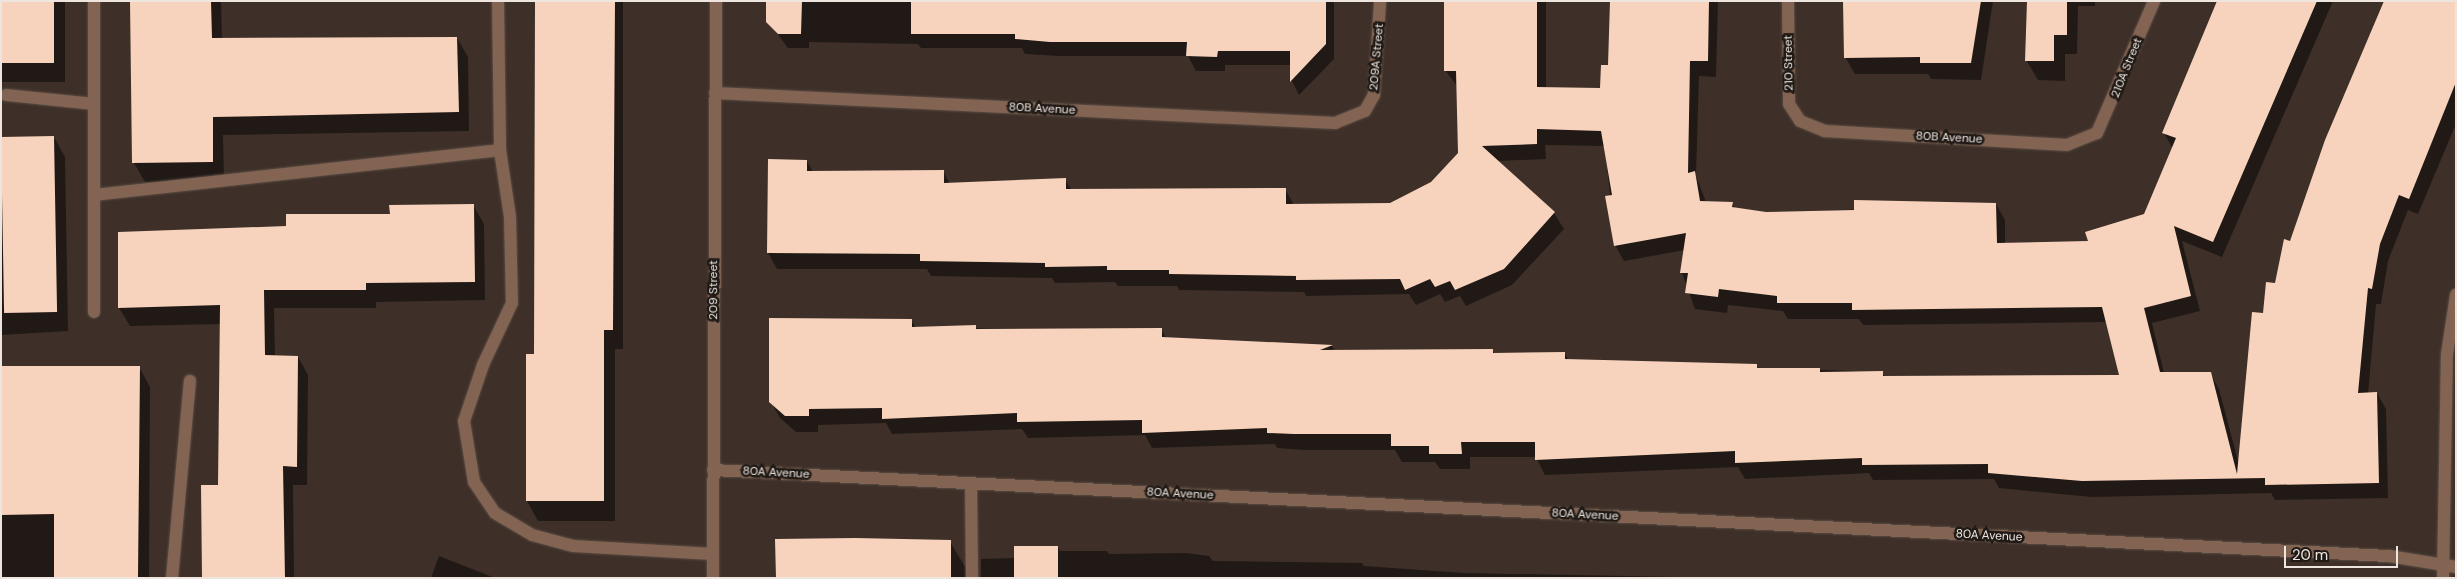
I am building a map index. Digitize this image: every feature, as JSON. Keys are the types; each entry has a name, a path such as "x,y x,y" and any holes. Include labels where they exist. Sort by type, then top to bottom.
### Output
{"street":[{"path":"94,1 94,312"},
{"path":"498,1 500,150 510,217 512,303 483,365 464,421 474,482 495,513 532,535 573,546 712,554"},
{"name":"209 Street","path":"713,578 716,1"},
{"name":"209A Street","path":"1365,111 1374,95 1378,73 1380,1"},
{"name":"210 Street","path":"1788,1 1789,104 1800,121"},
{"name":"210A Street","path":"2097,133 2154,1"},
{"name":"80B Avenue","path":"715,93 1300,122 1335,122 1365,111"},
{"path":"6,95 94,104"},
{"name":"80B Avenue","path":"1800,121 1825,131 2067,145 2097,133"},
{"path":"94,195 500,150"},
{"path":"2443,578 2447,354 2456,296"},
{"path":"172,578 190,381"},
{"name":"80A Avenue","path":"713,470 2388,556 2456,567"},
{"path":"970,483 972,578"}],"building":[{"path":"1,1 54,1 54,63 1,63"},
{"path":"130,1 211,1 212,38 457,37 459,112 213,117 213,162 132,163"},
{"path":"535,1 615,1 613,330 604,330 604,501 526,501 526,354 534,354"},
{"path":"766,1 802,1 801,34 778,34 766,22"},
{"path":"911,1 1326,1 1326,44 1290,82 1290,51 1218,51 1217,57 1186,56 1187,42 1050,42 1015,39 1015,34 911,34"},
{"path":"1444,1 1537,1 1537,87 1600,88 1601,65 1608,65 1610,1 1709,1 1708,61 1690,61 1688,173 1695,171 1700,201 1733,202 1732,207 1766,212 1854,210 1854,200 1996,203 1997,243 2088,241 2085,232 2144,214 2176,138 2162,133 2217,1 2317,1 2213,242 2174,226 2191,296 2144,308 2160,372 2211,372 2237,474 2252,312 2263,313 2266,282 2275,283 2284,239 2290,241 2325,140 2384,1 2456,1 2456,82 2409,199 2399,195 2380,244 2372,289 2368,288 2358,393 2377,392 2379,483 2265,485 2265,478 2082,481 1988,473 1988,464 1862,465 1862,458 1735,463 1735,451 1535,460 1535,442 1461,442 1462,454 1429,454 1429,446 1391,446 1391,434 1267,433 1267,428 1142,433 1142,420 1017,422 1017,413 882,419 882,408 809,409 809,416 785,416 769,402 769,318 912,319 912,327 976,325 976,329 1162,328 1162,337 1333,345 1320,350 1493,349 1493,353 1565,352 1565,359 1757,364 1757,368 1820,368 1820,372 1883,371 1883,376 2119,375 2102,307 1852,310 1852,303 1777,303 1777,296 1719,289 1718,297 1685,293 1688,273 1680,273 1686,233 1614,246 1605,196 1612,195 1601,131 1537,129 1537,144 1482,146 1555,212 1504,269 1455,290 1450,281 1435,287 1430,279 1405,290 1400,279 1296,280 1296,276 1169,274 1169,270 1107,270 1107,266 1045,267 1045,263 920,261 920,254 767,253 768,159 807,160 807,171 944,170 944,183 1066,178 1066,189 1286,188 1286,204 1390,203 1431,182 1458,153 1456,71 1444,71"},
{"path":"1843,1 1981,1 1971,63 1920,63 1920,57 1844,58"},
{"path":"2027,1 2067,1 2067,35 2054,35 2054,61 2025,61"},
{"path":"54,136 57,312 4,313 1,137"},
{"path":"474,204 475,282 366,283 366,290 264,290 265,355 298,356 297,467 283,466 285,578 202,578 201,485 218,485 220,305 118,308 118,232 286,226 286,214 390,214 389,205"},
{"path":"1,366 140,366 138,578 54,578 54,514 1,515"},
{"path":"775,539 951,540 951,578 776,578"},
{"path":"1014,546 1058,546 1058,578 1014,578"}]}
